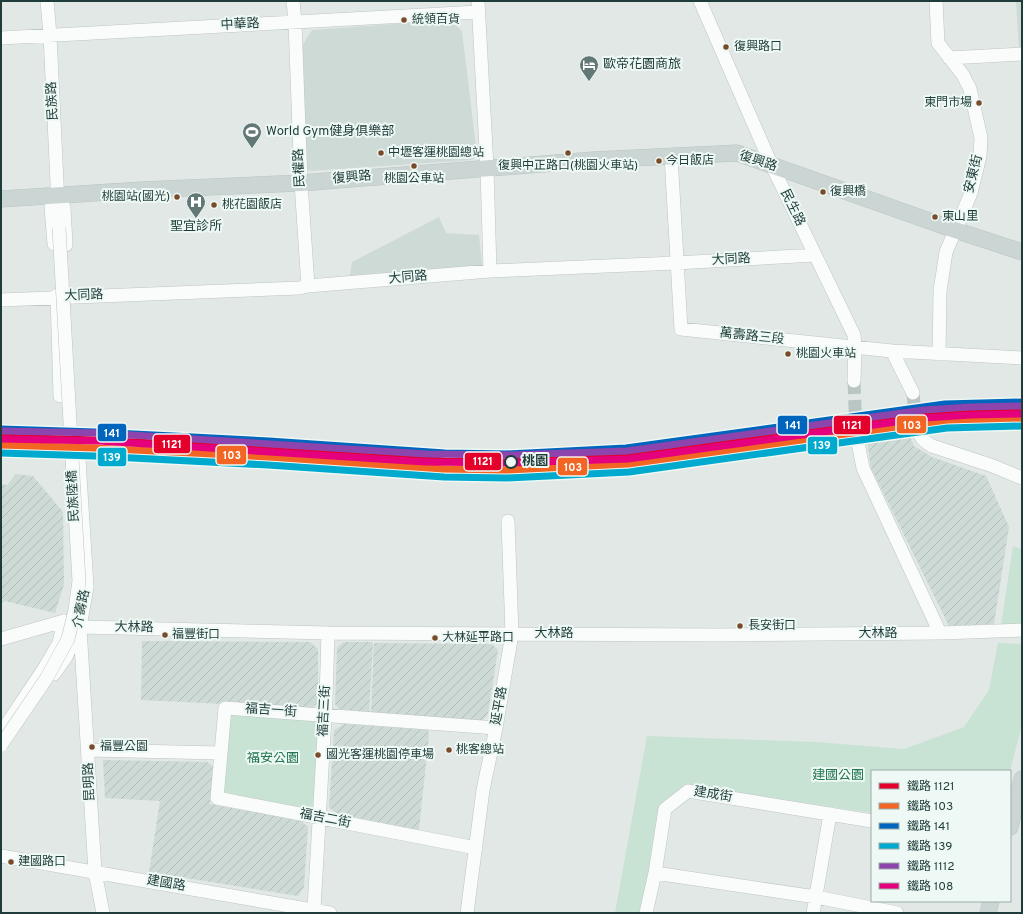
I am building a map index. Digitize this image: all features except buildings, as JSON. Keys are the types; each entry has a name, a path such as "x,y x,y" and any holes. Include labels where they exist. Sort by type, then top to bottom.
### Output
{"main road":[{"name":"復興路","path":"1,199 301,183 593,160 737,153 955,230 1022,252"},
{"path":"1011,823 1022,779"},
{"path":"988,913 991,902"}],"street":[{"name":"民族路","path":"48,1 59,228"},
{"name":"民權路","path":"294,1 301,183 308,286"},
{"name":"民生路","path":"700,1 772,166 854,334 854,381"},
{"name":"安東街","path":"936,1 938,42 963,75 970,89 981,138 980,156 971,193 946,252 940,291 939,354"},
{"name":"中華路","path":"1,38 295,22 478,7"},
{"path":"478,7 487,168 490,271"},
{"path":"949,58 1022,54"},
{"path":"671,156 676,263"},
{"name":"民族路","path":"58,197 51,207 63,297 73,392"},
{"name":"民族陸橋","path":"1,745 46,680 68,639 75,610 79,581 59,228"},
{"name":"大同路","path":"1,300 299,288 490,271 815,255"},
{"name":"萬壽路三段","path":"676,263 681,329 855,348 939,354"},
{"name":"民族路","path":"60,396 63,297"},
{"path":"890,351 913,393"},
{"path":"939,354 1022,358"},
{"path":"916,426 918,434 924,441 932,446 993,466 1022,478"},
{"path":"856,433 863,468 940,633"},
{"name":"介壽路","path":"1,753 66,657 80,627 88,587 78,443"},
{"name":"延平路","path":"467,913 484,790 512,634 508,522"},
{"path":"1,638 64,621"},
{"name":"大林路","path":"64,621 80,627 328,633 726,635 940,633 1022,630"},
{"name":"介壽路","path":"1,733 45,668 59,643 64,621"},
{"name":"昆明路","path":"80,627 95,872 103,913"},
{"name":"福吉三街","path":"314,909 325,716 328,633"},
{"name":"福吉一街","path":"220,753 225,708 496,728"},
{"path":"88,750 220,753"},
{"name":"福吉二街","path":"220,753 217,798 476,848"},
{"name":"建成街","path":"646,913 655,873 665,808 688,791 871,821"},
{"path":"813,913 830,814"},
{"name":"建國路","path":"1,856 314,909 330,913"},
{"path":"655,873 816,897 898,913"}],"shaded area":[{"path":"1016,1 1022,1 1022,51 1019,51"},
{"path":"449,20 462,31 477,155 472,160 310,171 304,166 302,46 312,30"},
{"path":"439,217 446,233 479,235 482,265 478,273 349,282 352,262"},
{"path":"904,422 914,446 932,457 986,476 1009,527 994,624 949,626 871,468 865,427"},
{"path":"16,474 33,476 63,512 64,584 55,613 5,601 1,604 1,484 7,485"},
{"path":"142,641 310,642 318,649 318,703 311,708 141,700"},
{"path":"343,642 372,642 373,644 369,712 339,709 335,704 337,648"},
{"path":"374,643 492,644 498,650 488,714 482,721 371,712"},
{"path":"344,724 428,730 429,735 419,830 337,814 329,807 334,730"},
{"path":"103,760 207,762 213,766 210,804 301,821 308,827 304,887 298,896 149,872 160,801 105,798"}],"green space":[{"path":"1013,546 1022,549 1022,625 1001,625"},
{"name":"建國公園","path":"998,643 1022,644 1022,725 1010,770 871,770 871,813 688,785 661,805 642,913 615,913 647,736 816,742 904,749 964,727 989,690"},
{"name":"福安公園","path":"228,711 319,718 315,814 220,792"}],"tunnel":[{"path":"854,381 856,433"},
{"path":"913,393 916,426"}],"rail line":[{"name":"141","path":"1,429 95,432 269,441 445,453 506,454 626,448 945,404 1022,402"},
{"name":"1112","path":"1,431 99,433 426,454 511,455 627,451 924,410 1022,406"},
{"name":"1121","path":"1,437 95,440 269,449 445,461 506,462 627,456 946,412 1022,410"},
{"name":"108","path":"1,439 99,441 425,462 511,463 628,459 925,418 1022,414"},
{"name":"103","path":"1,445 95,448 269,457 444,469 506,470 628,464 947,420 1022,418"},
{"name":"139","path":"1,453 268,465 444,477 507,478 629,472 947,428 1022,426"}],"place":[{"name":"統領百貨","path":"404,20"},
{"name":"復興路口","path":"726,47"},
{"name":"歐帝花園商旅","path":"589,82"},
{"name":"東門市場","path":"979,103"},
{"name":"World Gym健身俱樂部","path":"252,149"},
{"name":"中壢客運桃園總站","path":"381,153"},
{"name":"復興中正路口(桃園火車站)","path":"568,153"},
{"name":"今日飯店","path":"659,161"},
{"name":"桃園公車站","path":"414,166"},
{"name":"復興橋","path":"823,192"},
{"name":"桃園站(國光)","path":"177,197"},
{"name":"桃花園飯店","path":"214,205"},
{"name":"東山里","path":"935,217"},
{"name":"聖宜診所","path":"196,219"},
{"name":"桃園火車站","path":"788,354"},
{"name":"桃園","path":"511,462"},
{"name":"長安街口","path":"740,626"},
{"name":"福豐街口","path":"165,635"},
{"name":"大林延平路口","path":"435,638"},
{"name":"福豐公園","path":"92,747"},
{"name":"桃客總站","path":"449,750"},
{"name":"國光客運桃園停車場","path":"318,755"},
{"name":"建國路口","path":"11,862"}]}
